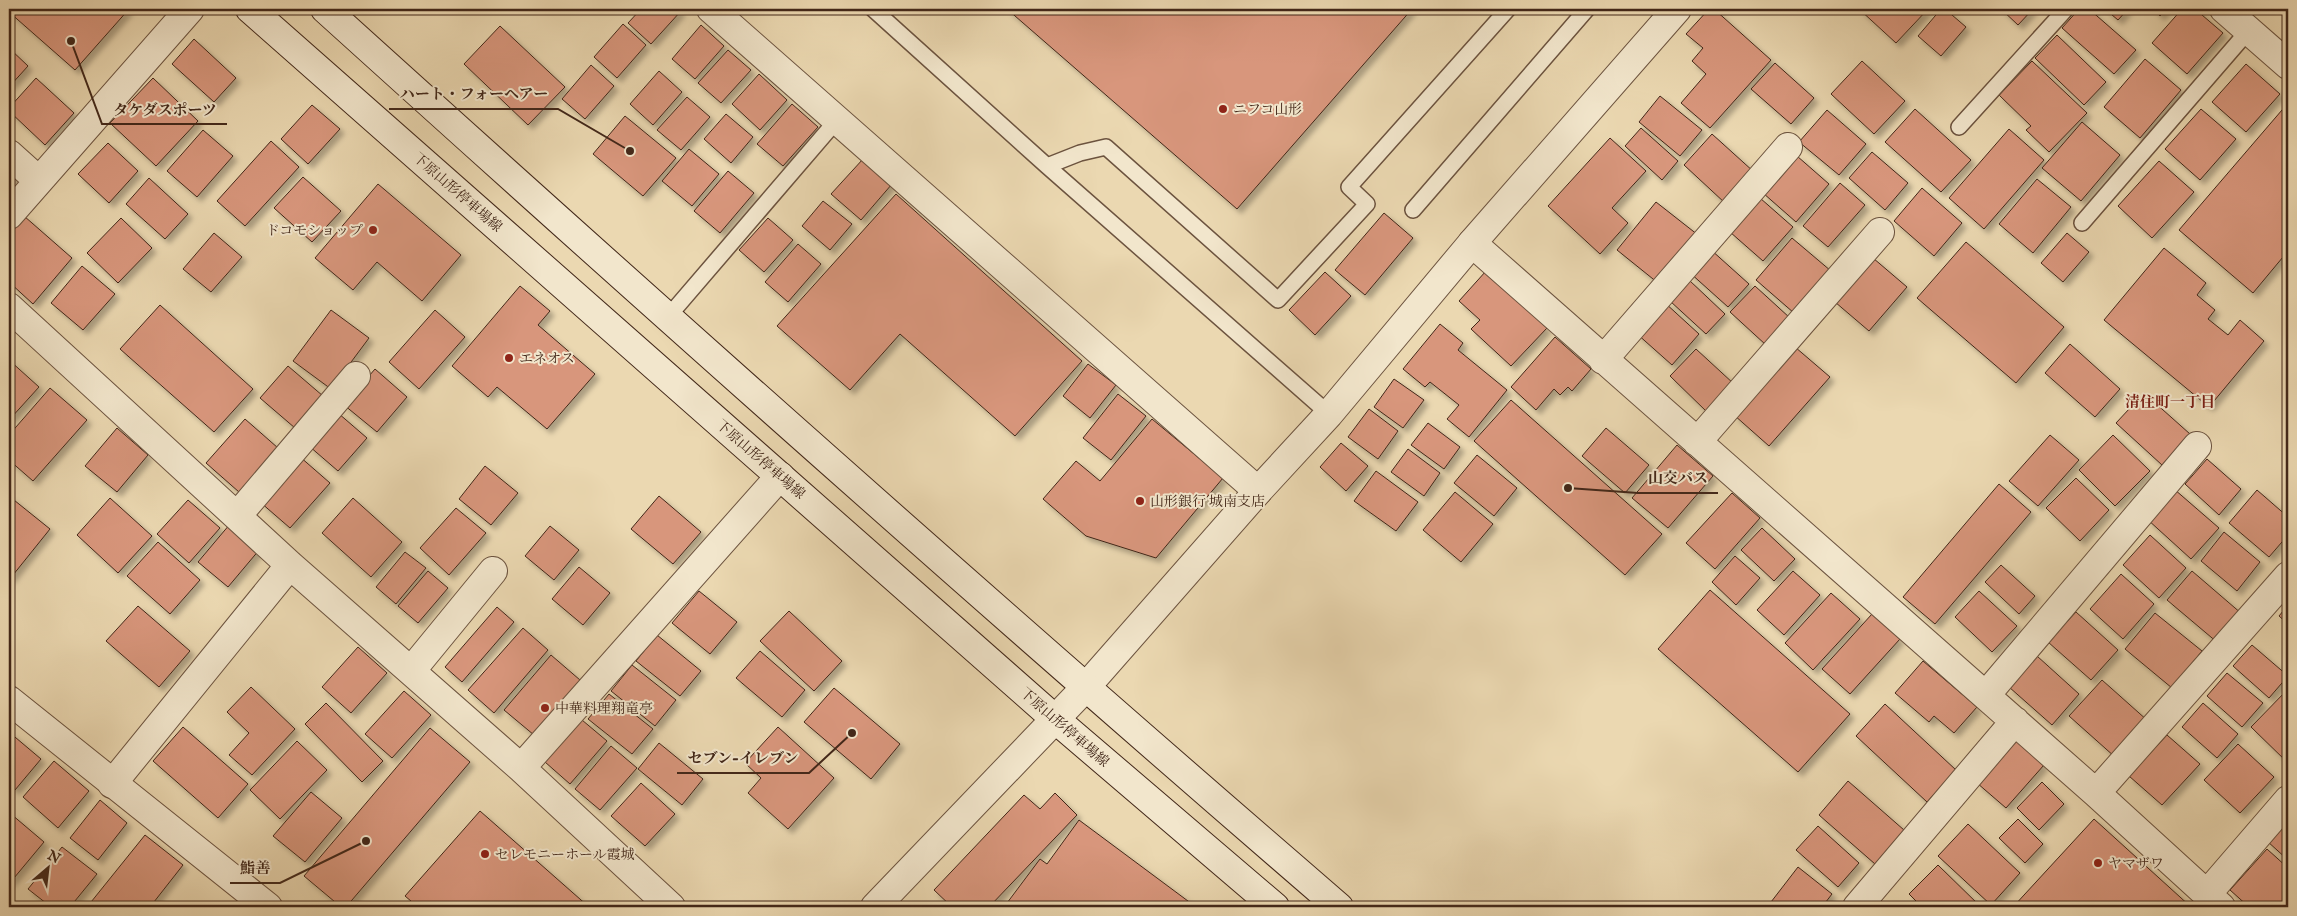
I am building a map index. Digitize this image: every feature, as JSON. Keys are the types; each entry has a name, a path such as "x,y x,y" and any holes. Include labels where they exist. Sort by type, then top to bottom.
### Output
{"street":[{"path":"9,215 190,9"},
{"name":"下原山形停車場線","path":"250,9 1055,719 1275,907"},
{"path":"325,9 666,318 1085,688 1339,907"},
{"path":"710,9 1258,491"},
{"path":"875,907 1085,688 1328,414 1472,243 1678,9"},
{"path":"2224,9 2288,65"},
{"path":"1603,360 1788,147"},
{"path":"9,154 39,181"},
{"path":"1697,442 1880,232"},
{"path":"1472,243 1986,695 2214,901 2288,800"},
{"path":"9,307 290,565 521,768 671,907"},
{"path":"237,516 356,376"},
{"path":"1986,695 2196,446"},
{"path":"521,768 780,476"},
{"path":"112,784 290,565"},
{"path":"411,671 493,571"},
{"path":"2096,793 2288,576"},
{"path":"9,700 268,907"},
{"path":"1857,907 2015,721"}],"lane":[{"path":"873,9 1047,166 1328,414"},
{"path":"1047,166 1080,153 1106,147 1278,300 1367,204 1349,187 1508,9"},
{"path":"1413,210 1587,9"},
{"path":"1959,127 2066,9"},
{"path":"2082,223 2249,30"},
{"path":"666,318 837,120"}],"building":[{"path":"9,9 129,9 75,70 9,12"},
{"path":"641,9 678,9 681,11 651,44 628,23"},
{"name":"ニフコ山形","path":"1007,9 1412,9 1237,209"},
{"path":"1709,9 1714,9 1771,60 1710,128 1681,103 1706,74 1692,61 1703,48 1686,34"},
{"path":"1859,9 1928,9 1896,43"},
{"path":"1941,9 1945,9 1966,27 1941,56 1918,36"},
{"path":"2001,9 2033,9 2018,25"},
{"path":"2079,9 2089,9 2136,50 2114,74 2062,28"},
{"path":"2105,9 2128,9 2118,20"},
{"path":"2153,9 2167,9 2160,16"},
{"path":"2182,9 2195,9 2223,33 2187,74 2152,43"},
{"path":"623,24 646,45 617,78 594,57"},
{"path":"701,25 724,46 695,79 672,59"},
{"path":"500,26 565,87 528,125 464,64"},
{"path":"2057,35 2106,82 2084,105 2035,58"},
{"path":"194,39 236,78 214,102 172,64"},
{"path":"9,48 28,66 9,87"},
{"path":"728,50 751,70 721,103 698,83"},
{"path":"2145,59 2181,90 2140,138 2104,107"},
{"path":"1862,61 1905,101 1874,134 1831,94"},
{"path":"2032,61 2087,113 2049,152 2026,130 2031,126 1999,95"},
{"path":"1775,63 1814,98 1791,124 1751,89"},
{"path":"2246,64 2280,94 2246,132 2212,102"},
{"path":"591,65 614,86 585,119 562,99"},
{"path":"659,71 682,92 653,125 630,104"},
{"path":"759,74 787,100 760,130 732,104"},
{"path":"36,78 74,113 45,145 9,111 9,108"},
{"path":"153,78 198,121 156,166 110,123"},
{"path":"1660,96 1702,130 1680,156 1639,122"},
{"path":"687,97 710,117 681,150 657,130"},
{"path":"2288,103 2288,251 2253,293 2179,230"},
{"path":"792,104 818,127 783,166 757,144"},
{"path":"312,105 340,129 308,164 281,139"},
{"path":"1915,109 1971,160 1941,192 1885,142"},
{"path":"2201,109 2236,139 2200,180 2165,149"},
{"path":"1827,110 1866,144 1839,175 1799,142"},
{"path":"726,114 753,137 731,163 704,139"},
{"path":"625,116 676,158 643,196 593,154"},
{"path":"2082,122 2120,155 2081,201 2042,168"},
{"path":"1641,128 1678,161 1662,180 1625,146"},
{"path":"2009,129 2044,160 1984,229 1949,198"},
{"path":"203,130 233,156 197,197 167,171"},
{"path":"1712,134 1754,172 1725,203 1684,165"},
{"path":"1610,138 1646,171 1612,208 1628,223 1600,254 1548,206"},
{"path":"271,141 299,167 245,226 217,201"},
{"path":"108,143 138,171 109,203 78,174"},
{"path":"689,149 719,174 692,206 662,181"},
{"path":"1872,152 1908,183 1885,210 1849,178"},
{"path":"1797,156 1829,184 1796,222 1763,193"},
{"path":"863,159 892,184 861,220 831,194"},
{"path":"2159,161 2194,192 2152,238 2118,206"},
{"path":"9,169 17,176 9,186"},
{"path":"728,171 754,193 720,233 694,211"},
{"path":"303,177 341,211 312,242 274,208"},
{"path":"149,178 188,214 165,239 126,204"},
{"path":"2037,179 2071,207 2033,253 1999,224"},
{"path":"1840,183 1865,205 1828,247 1803,226"},
{"path":"378,184 461,255 422,301 377,262 353,290 315,258"},
{"path":"1922,188 1962,223 1934,256 1894,221"},
{"path":"896,194 1082,361 1015,436 900,334 850,390 777,326"},
{"path":"1760,198 1793,227 1763,261 1730,232"},
{"path":"823,201 852,224 830,250 802,226"},
{"path":"1656,202 1698,235 1658,283 1617,250"},
{"path":"1384,213 1413,238 1365,295 1335,270"},
{"path":"24,216 72,258 33,304 9,282 9,233"},
{"path":"121,218 152,248 118,283 87,253"},
{"path":"768,218 793,240 764,272 739,250"},
{"path":"214,233 242,257 211,292 183,269"},
{"path":"2067,233 2089,252 2063,282 2041,263"},
{"path":"1792,238 1831,271 1794,313 1756,280"},
{"path":"1966,242 2064,327 2016,383 1917,298"},
{"path":"798,244 821,264 788,302 765,282"},
{"path":"2164,248 2206,283 2197,295 2215,310 2208,319 2228,335 2240,320 2264,341 2209,407 2104,320"},
{"path":"1710,249 1749,284 1728,307 1689,272"},
{"path":"1873,258 1907,287 1869,331 1835,302"},
{"path":"82,266 115,294 83,330 51,303"},
{"path":"1486,271 1547,328 1511,366 1471,329 1480,320 1459,301"},
{"path":"1325,272 1351,296 1315,335 1289,310"},
{"path":"1689,280 1725,314 1706,334 1670,301"},
{"path":"520,286 550,311 538,325 595,374 547,429 497,387 488,397 452,366"},
{"path":"1755,286 1790,318 1766,345 1730,312"},
{"path":"1664,302 1699,334 1672,365 1636,333"},
{"path":"160,305 253,389 214,432 120,349"},
{"path":"331,310 369,338 331,389 293,361"},
{"path":"435,310 465,337 419,389 389,362"},
{"path":"1440,324 1463,343 1458,350 1507,390 1469,437 1447,419 1459,405 1430,382 1425,387 1403,369"},
{"path":"1555,337 1591,369 1572,391 1568,387 1560,395 1554,389 1536,410 1511,387"},
{"path":"2070,344 2120,389 2095,417 2045,373"},
{"path":"1795,347 1830,377 1769,446 1734,415"},
{"path":"1696,349 1734,384 1707,412 1670,376"},
{"path":"9,360 39,387 10,419 9,418"},
{"path":"1088,364 1116,385 1090,418 1063,396"},
{"path":"288,366 323,396 295,428 260,398"},
{"path":"375,369 407,397 377,432 344,405"},
{"path":"1394,379 1424,400 1403,428 1374,407"},
{"path":"50,388 87,420 33,481 9,460 9,435"},
{"path":"2144,393 2190,434 2162,465 2116,423"},
{"path":"1118,394 1146,416 1111,460 1083,438"},
{"path":"1511,400 1662,534 1625,575 1474,441"},
{"path":"1369,409 1398,431 1378,459 1348,437"},
{"path":"338,413 367,438 338,471 309,446"},
{"path":"245,419 278,448 239,492 206,463"},
{"path":"1152,419 1223,478 1156,558 1086,536 1043,499 1076,461 1100,481"},
{"path":"1428,423 1460,447 1444,469 1411,445"},
{"path":"117,428 148,455 117,492 85,466"},
{"path":"1606,428 1649,465 1625,493 1582,456"},
{"path":"2050,435 2079,460 2038,506 2009,481"},
{"path":"2113,435 2150,471 2115,506 2079,470"},
{"path":"1341,443 1368,466 1346,491 1320,467"},
{"path":"1677,445 1713,476 1668,528 1632,498"},
{"path":"1408,449 1440,473 1424,496 1391,472"},
{"path":"1477,455 1517,488 1494,516 1454,483"},
{"path":"299,456 330,483 290,528 260,502"},
{"path":"2207,459 2241,489 2219,515 2185,484"},
{"path":"485,466 518,493 491,525 459,499"},
{"path":"1376,471 1418,502 1396,531 1354,501"},
{"path":"2076,478 2109,510 2080,541 2046,508"},
{"path":"1999,484 2031,512 1935,624 1903,597"},
{"path":"2174,489 2219,528 2191,559 2147,519"},
{"path":"2257,490 2288,517 2288,535 2269,557 2229,523"},
{"path":"1455,492 1493,524 1461,562 1423,530"},
{"path":"1732,493 1760,518 1715,569 1686,543"},
{"path":"9,496 50,529 9,580"},
{"path":"659,496 701,532 673,564 631,529"},
{"path":"110,498 152,536 118,573 77,535"},
{"path":"353,498 402,542 371,577 322,533"},
{"path":"188,500 220,528 189,563 157,534"},
{"path":"456,508 486,533 449,575 420,548"},
{"path":"230,524 260,549 228,587 198,562"},
{"path":"550,526 579,550 554,580 525,556"},
{"path":"1762,528 1795,559 1774,581 1741,550"},
{"path":"2224,532 2260,562 2237,591 2201,561"},
{"path":"2150,535 2186,568 2159,598 2123,565"},
{"path":"158,542 200,580 170,614 127,576"},
{"path":"405,552 426,568 396,604 376,587"},
{"path":"1735,556 1760,578 1736,605 1712,582"},
{"path":"2001,565 2035,596 2019,614 1985,582"},
{"path":"579,567 610,593 583,625 552,599"},
{"path":"428,571 448,588 418,623 398,606"},
{"path":"1793,571 1820,595 1784,635 1757,610"},
{"path":"2192,571 2242,614 2218,643 2167,600"},
{"path":"2121,574 2154,604 2123,639 2090,609"},
{"path":"1710,590 1850,714 1798,772 1658,649"},
{"path":"699,591 737,622 710,654 672,623"},
{"path":"1979,591 2017,626 1992,652 1955,617"},
{"path":"1831,593 1860,619 1813,670 1785,643"},
{"path":"2288,605 2288,624 2279,616"},
{"path":"138,606 190,651 159,687 106,641"},
{"path":"497,607 514,622 462,682 445,667"},
{"path":"789,611 842,661 814,691 760,641"},
{"path":"2076,612 2118,650 2091,680 2048,642"},
{"path":"2155,613 2202,651 2172,688 2125,649"},
{"path":"1872,614 1900,639 1850,694 1822,669"},
{"path":"523,628 548,650 494,713 468,690"},
{"path":"657,635 701,671 680,696 636,661"},
{"path":"2252,645 2288,676 2269,698 2233,666"},
{"path":"358,647 387,673 351,713 322,687"},
{"path":"760,651 805,690 782,717 736,678"},
{"path":"551,655 580,680 534,735 504,710"},
{"path":"2037,656 2079,694 2052,725 2009,687"},
{"path":"1923,661 1977,707 1954,733 1934,716 1929,722 1895,693"},
{"path":"632,665 676,700 655,726 611,691"},
{"path":"2227,673 2263,703 2242,727 2207,696"},
{"path":"2102,680 2148,721 2115,757 2069,716"},
{"path":"251,687 295,729 252,775 229,755 249,733 227,712"},
{"path":"834,688 900,744 871,779 804,722"},
{"path":"2288,689 2288,763 2251,727"},
{"path":"404,691 431,715 392,758 365,734"},
{"path":"609,694 653,729 632,754 588,719"},
{"path":"326,703 383,761 362,782 305,724"},
{"path":"2203,703 2238,734 2217,758 2182,727"},
{"path":"1885,704 1956,770 1927,802 1856,736"},
{"path":"582,720 607,741 570,784 545,762"},
{"path":"183,727 248,784 218,818 153,761"},
{"path":"778,727 834,778 788,829 748,793 761,778 745,763"},
{"path":"430,728 470,762 346,907 341,907 304,876"},
{"path":"9,732 41,759 15,790 9,785"},
{"path":"2167,735 2200,764 2162,805 2129,776"},
{"path":"2016,740 2044,765 2006,808 1977,783"},
{"path":"297,741 327,770 280,819 250,790"},
{"path":"659,743 703,779 682,805 638,769"},
{"path":"2238,744 2274,777 2240,813 2204,780"},
{"path":"611,746 637,768 600,810 575,789"},
{"path":"54,761 89,791 58,828 23,797"},
{"path":"1848,781 1904,830 1875,864 1819,815"},
{"path":"2042,782 2064,804 2039,830 2017,808"},
{"path":"641,783 675,814 645,846 611,816"},
{"path":"311,792 342,818 305,862 273,836"},
{"path":"1055,793 1077,815 989,907 952,907 934,890 1024,795 1040,809"},
{"path":"100,800 127,823 98,860 70,838"},
{"name":"セレモニーホール霞城","path":"480,811 589,907 418,907 405,896"},
{"path":"11,814 44,842 9,884 9,817"},
{"path":"2288,817 2288,860 2267,841"},
{"path":"2018,819 2043,844 2025,863 1999,838"},
{"name":"ヤマザワ","path":"2094,819 2191,907 2013,907"},
{"path":"1079,820 1196,907 1004,907 1040,859 1047,864"},
{"path":"1968,824 2020,873 1991,905 1938,856"},
{"path":"1818,826 1859,863 1838,887 1796,850"},
{"path":"145,835 183,865 150,907 87,907"},
{"path":"62,847 97,874 70,907 51,907 28,889"},
{"path":"2267,849 2288,868 2288,907 2249,907 2230,890"},
{"path":"1938,865 1981,907 1922,907 1909,894"},
{"path":"1798,867 1832,894 1822,907 1777,907 1771,902"}],"place":[{"name":"タケダスポーツ","path":"71,41"},
{"name":"ニフコ山形","path":"1223,109"},
{"name":"ハート・フォーヘアー","path":"630,151"},
{"name":"ドコモショップ","path":"373,230"},
{"name":"エネオス","path":"509,358"},
{"name":"山交バス","path":"1568,488"},
{"name":"山形銀行 城南支店","path":"1140,501"},
{"name":"中華料理翔竜亭","path":"545,708"},
{"name":"セブン-イレブン","path":"852,733"},
{"name":"鮨善","path":"366,841"},
{"name":"セレモニーホール霞城","path":"485,854"},
{"name":"ヤマザワ","path":"2098,863"}],"district":[{"name":"清住町一丁目","path":"2170,402"}]}
